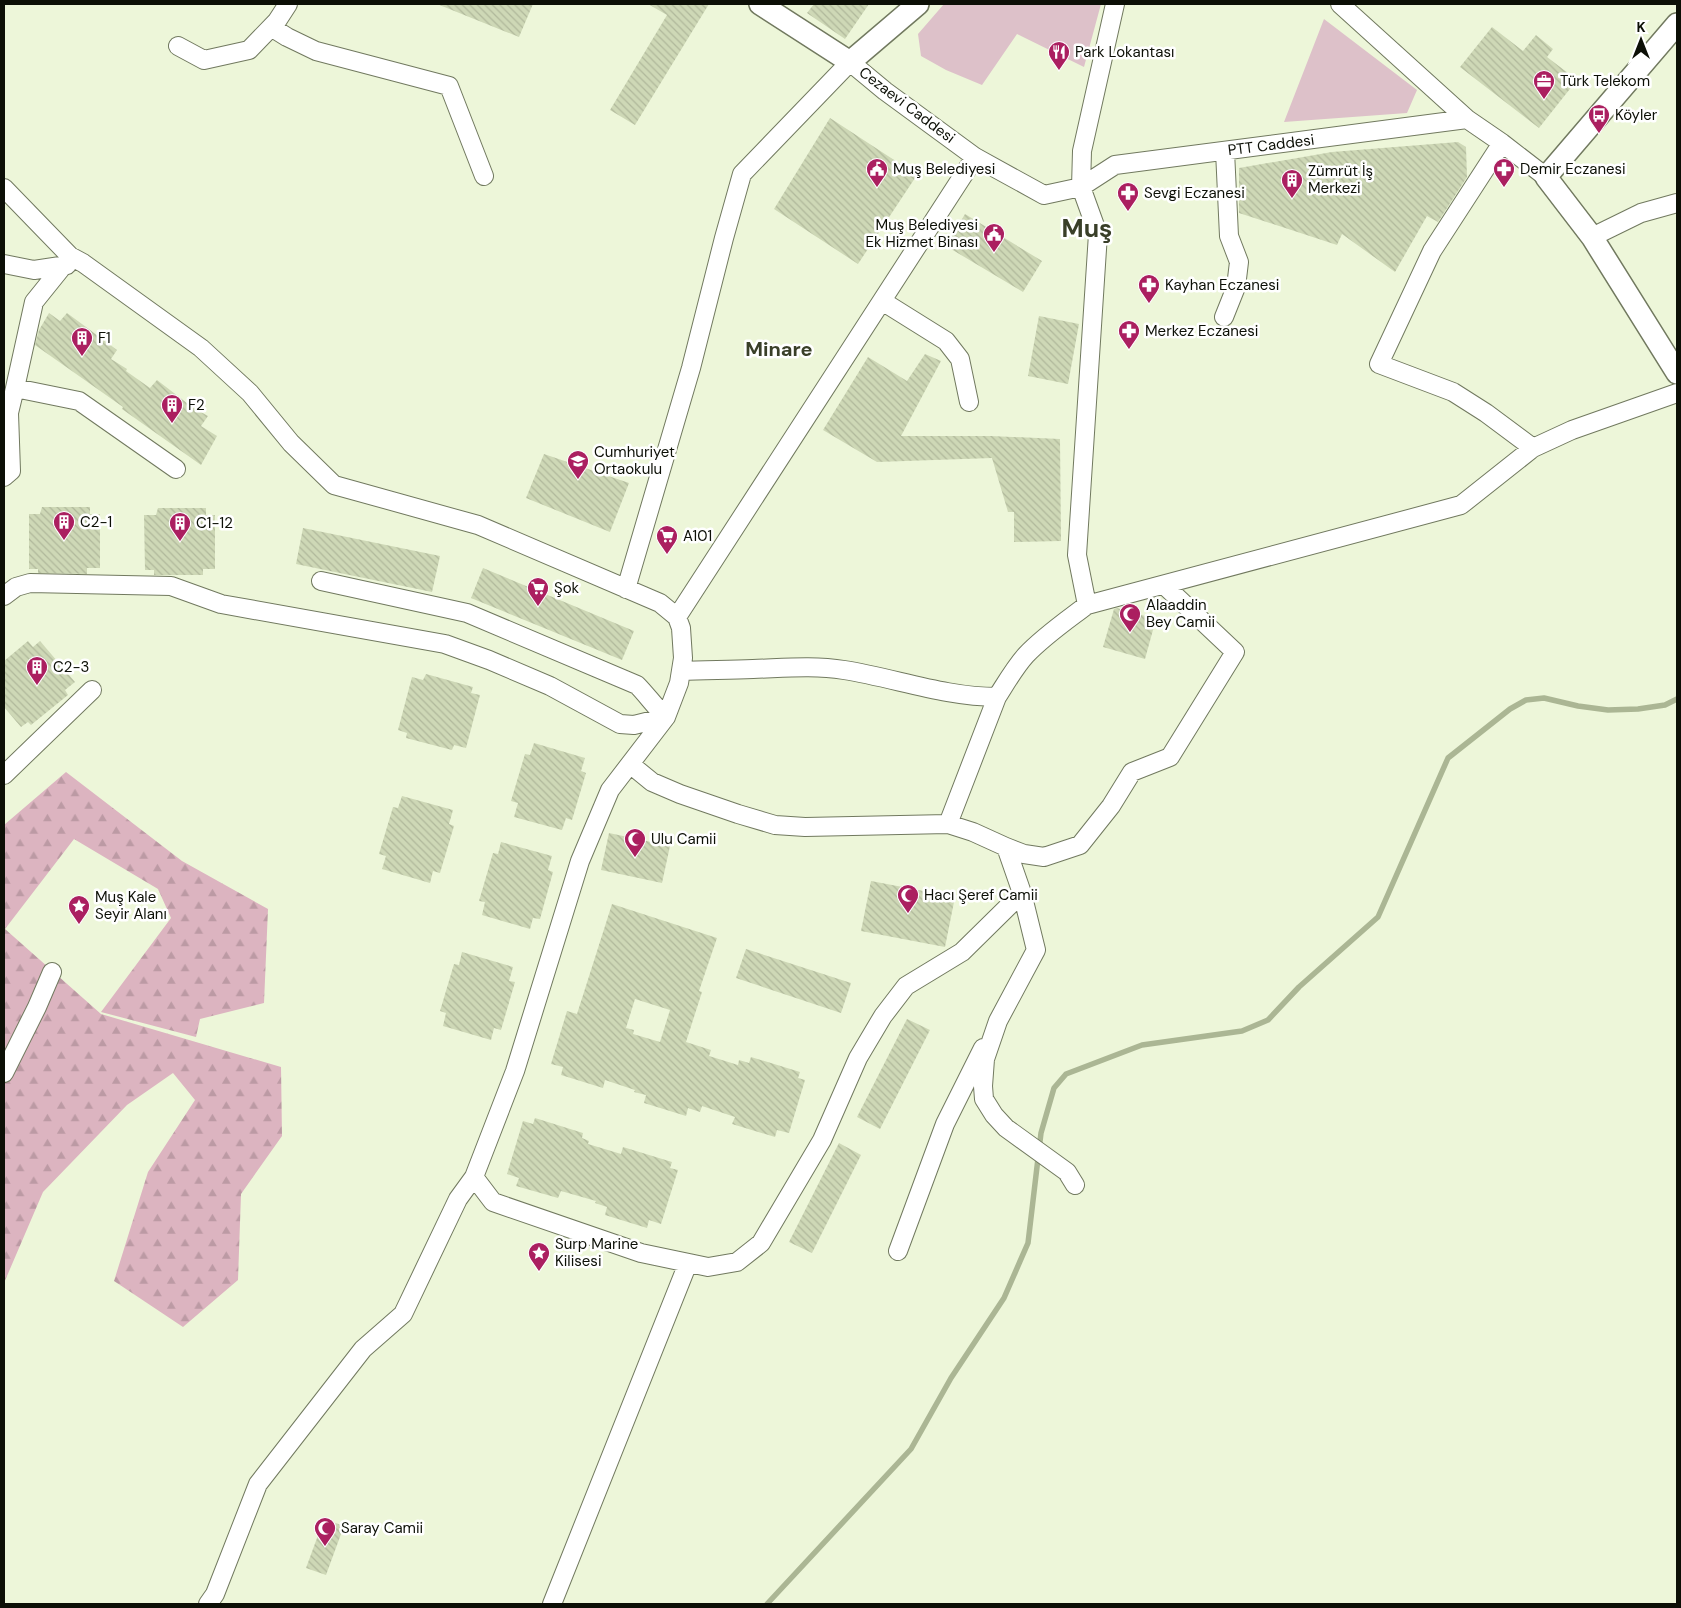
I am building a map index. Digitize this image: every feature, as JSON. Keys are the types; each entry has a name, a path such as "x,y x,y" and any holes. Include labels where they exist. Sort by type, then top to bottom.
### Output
{"street":[{"path":"178,46 204,60 249,50 277,21 288,4"},
{"name":"Cezaevi Caddesi","path":"760,4 850,62 885,91 975,157 1044,195 1081,187"},
{"path":"626,589 691,368 742,174 850,62 918,4"},
{"path":"1087,605 1077,555 1098,234 1081,187 1082,151 1115,4"},
{"path":"1340,4 1467,119 1546,177 1592,237 1677,373"},
{"path":"1546,177 1677,24"},
{"path":"271,28 316,51 449,86 484,176"},
{"name":"PTT Caddesi","path":"1081,187 1115,165 1467,119"},
{"path":"1502,143 1432,251 1379,364 1452,392 1486,413 1533,448"},
{"path":"1224,151 1230,236 1239,262 1236,287 1224,317"},
{"path":"678,617 975,157"},
{"path":"4,188 70,256 83,263 201,348 250,393 292,443 334,485 478,525 660,603 678,617 681,628 683,658 679,683 666,717 610,790 580,860 515,1071 474,1177 458,1199 403,1314 363,1349 258,1484 215,1594 208,1604"},
{"path":"1592,237 1641,213 1677,203"},
{"path":"4,264 34,270 83,263"},
{"path":"4,476 11,471 6,412 15,388 34,302 63,266"},
{"path":"882,301 946,341 960,359 968,402"},
{"path":"15,388 79,401 176,469"},
{"path":"948,824 997,697 1026,656 1047,635 1087,605 1461,505 1533,448 1572,430 1677,393"},
{"path":"4,582 171,586 221,604 445,644 550,686 620,724 634,725 666,717"},
{"path":"321,582 467,613 637,685 666,717"},
{"path":"4,596 16,587 30,583"},
{"path":"630,764 652,782 680,794 775,825 805,827 948,824 974,832 1024,854 1044,857 1080,845 1111,806 1132,772 1170,757 1235,652 1164,585"},
{"path":"681,671 814,667 863,674 937,690 982,697 997,697"},
{"path":"4,775 92,690"},
{"path":"898,1251 945,1124 978,1055 1036,950 1022,893 1006,847"},
{"path":"474,1177 493,1202 640,1253 708,1267 737,1262 761,1243 822,1140 858,1058 883,1016 906,986 962,952 1022,893"},
{"path":"4,1073 52,972"},
{"path":"998,1021 985,1059 984,1099 994,1115 1006,1128 1071,1179"},
{"path":"552,1604 688,1263"}],"shaded area":[{"path":"944,4 1101,4 1084,67 1017,34 982,85 946,70 921,56 918,34"},
{"path":"1324,19 1417,90 1407,113 1284,122"}],"green space":[{"path":"66,772 182,861 268,909 264,1003 200,1019 196,1037 101,1012 171,918 158,889 74,839 5,929 101,1014 281,1067 282,1136 241,1194 238,1280 183,1327 114,1281 148,1172 195,1100 173,1073 127,1105 43,1192 4,1283 4,825"}],"building":[{"path":"437,4 533,4 519,37"},
{"path":"648,4 709,4 635,125 610,110 667,15"},
{"path":"814,4 869,4 845,39 807,13"},
{"path":"1492,27 1523,51 1536,35 1553,49 1547,57 1577,80 1539,128 1460,67"},
{"name":"Muş Belediyesi","path":"830,118 917,175 858,264 774,209"},
{"path":"1458,142 1466,147 1467,177 1438,222 1427,216 1395,272 1342,234 1337,245 1239,213 1239,168 1332,152"},
{"name":"Muş Belediyesi Ek Hizmet Binası","path":"965,214 1042,261 1023,292 946,246"},
{"path":"49,313 60,321 67,313 117,350 111,359 127,369 126,371 150,388 157,380 192,407 208,416 201,426 217,436 201,465 35,345 39,330"},
{"path":"1039,316 1079,324 1068,384 1028,376"},
{"path":"925,354 941,361 901,436 991,436 1060,439 1061,541 1014,542 1014,512 1008,512 992,458 877,462 823,430 868,357 907,381"},
{"name":"Cumhuriyet Ortaokulu","path":"544,454 629,483 610,532 526,498"},
{"name":"C2-1","path":"42,507 90,507 90,514 100,514 100,568 87,568 87,574 38,573 38,569 29,569 29,514 40,514"},
{"name":"C1-12","path":"158,508 206,508 206,515 215,515 215,569 203,569 203,575 154,575 154,570 145,570 144,515 156,515"},
{"path":"303,528 440,556 432,592 296,564"},
{"path":"483,568 634,631 622,660 471,598"},
{"name":"Alaaddin Bey Camii","path":"1117,608 1156,619 1145,659 1103,647 1114,609"},
{"name":"C2-3","path":"28,641 33,647 40,641 75,682 65,690 68,695 31,725 28,722 21,727 4,707 4,661"},
{"path":"426,674 473,687 471,693 480,695 466,748 454,745 452,750 406,738 407,733 398,730 412,677 423,680"},
{"path":"534,743 585,758 581,771 586,773 572,820 566,818 562,830 514,817 518,803 511,801 525,754 530,755"},
{"path":"402,796 453,810 449,824 454,826 440,873 433,871 430,883 382,869 386,856 379,854 393,807 398,808"},
{"name":"Ulu Camii","path":"609,833 670,846 662,883 601,870"},
{"path":"501,842 552,856 548,870 553,872 540,919 533,918 530,929 482,915 485,902 479,901 493,853 498,854"},
{"name":"Hacı Şeref Camii","path":"871,881 955,897 945,947 861,931"},
{"path":"612,904 717,938 699,991 702,992 686,1042 711,1050 709,1056 738,1065 739,1060 749,1063 751,1057 800,1072 798,1078 805,1080 789,1133 777,1130 775,1137 732,1124 735,1117 702,1106 700,1112 688,1108 686,1116 644,1103 646,1095 605,1080 603,1088 561,1075 563,1067 551,1064 567,1011 577,1014","holes":["635,999 670,1010 660,1042 633,1034 634,1030 626,1028"]},
{"path":"746,949 851,983 841,1013 736,978"},
{"path":"462,952 513,967 509,981 515,982 501,1030 494,1028 491,1040 443,1026 446,1013 440,1011 454,964 459,965"},
{"path":"907,1019 930,1030 880,1129 857,1117"},
{"path":"535,1118 583,1133 582,1138 589,1141 588,1144 621,1154 623,1147 672,1162 670,1168 678,1170 661,1224 649,1220 647,1228 605,1215 607,1207 595,1203 596,1201 561,1191 558,1198 516,1186 519,1178 507,1174 523,1121 533,1124"},
{"path":"839,1143 861,1155 812,1253 789,1242"},
{"name":"Saray Camii","path":"324,1519 344,1526 326,1575 306,1568"}],"waterway":[{"path":"767,1604 911,1449 951,1378 1004,1298 1028,1243 1041,1133 1054,1088 1066,1074 1142,1045 1242,1031 1268,1020 1299,987 1378,917 1448,758 1510,709 1526,700 1544,698 1578,706 1608,710 1638,709 1665,705 1677,699"}],"place":[{"name":"Park Lokantası","path":"1059,71"},
{"name":"Türk Telekom","path":"1544,100"},
{"name":"Köyler","path":"1599,134"},
{"name":"Muş Belediyesi","path":"877,188"},
{"name":"Demir Eczanesi","path":"1504,188"},
{"name":"Zümrüt İş Merkezi","path":"1292,199"},
{"name":"Sevgi Eczanesi","path":"1128,212"},
{"name":"Muş Belediyesi Ek Hizmet Binası","path":"994,253"},
{"name":"Kayhan Eczanesi","path":"1149,304"},
{"name":"Merkez Eczanesi","path":"1129,350"},
{"name":"F1","path":"82,357"},
{"name":"F2","path":"172,424"},
{"name":"Cumhuriyet Ortaokulu","path":"578,480"},
{"name":"C2-1","path":"64,541"},
{"name":"C1-12","path":"180,542"},
{"name":"A101","path":"667,555"},
{"name":"Şok","path":"538,607"},
{"name":"Alaaddin Bey Camii","path":"1130,633"},
{"name":"C2-3","path":"37,686"},
{"name":"Ulu Camii","path":"635,858"},
{"name":"Hacı Şeref Camii","path":"908,914"},
{"name":"Muş Kale Seyir Alanı","path":"79,925"},
{"name":"Surp Marine Kilisesi","path":"539,1272"},
{"name":"Saray Camii","path":"325,1547"}],"district":[{"name":"Muş","path":"1087,228"},
{"name":"Minare","path":"779,349"}]}
